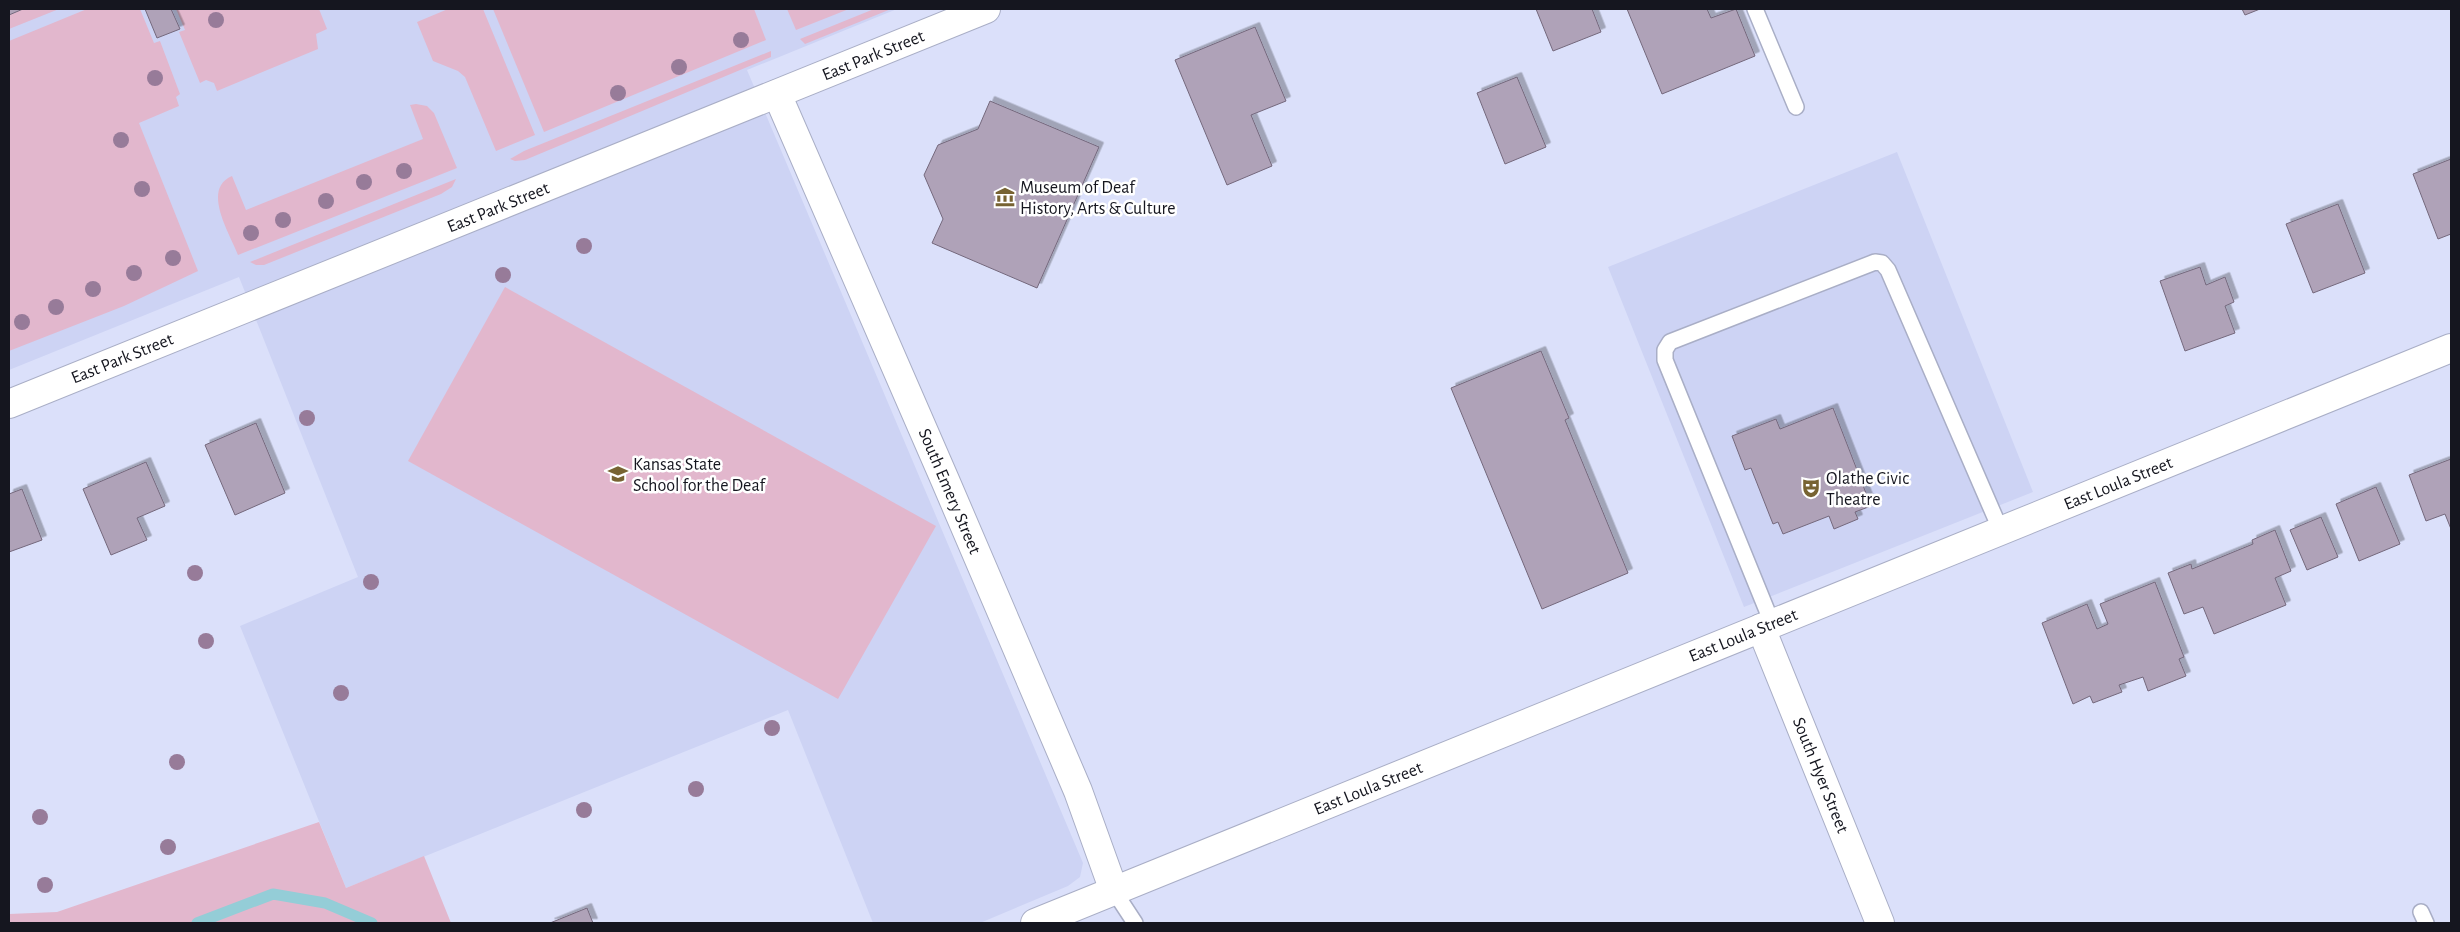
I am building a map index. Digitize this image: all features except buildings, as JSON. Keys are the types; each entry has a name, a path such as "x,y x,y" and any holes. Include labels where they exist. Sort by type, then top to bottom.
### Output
{"street":[{"name":"East Park Street","path":"9,404 986,9"},
{"name":"South Emery Street","path":"777,94 1066,764 1114,891"},
{"name":"East Loula Street","path":"1035,923 2451,348"},
{"name":"South Hyer Street","path":"1766,626 1880,923"}],"lane":[{"path":"1755,9 1796,107"},
{"path":"1766,626 1666,360 1665,350 1670,342 1875,262 1882,263 1888,270 2001,531"},
{"path":"1114,891 1135,923"}],"shaded area":[{"name":"Kansas State School for the Deaf","path":"9,9 897,9 747,70 1083,863 1080,877 1068,886 980,923 873,923 788,710 346,888 240,626 358,577 239,277 9,370"},
{"path":"23,9 59,9 9,29 9,15"},
{"path":"87,9 140,9 154,43 160,41 180,94 176,97 179,106 139,123 198,271 124,306 9,351 9,41"},
{"path":"176,9 319,9 327,29 316,34 318,49 217,91 214,83 206,80 200,83 179,32 185,30"},
{"path":"448,9 483,9 535,135 496,151 465,77 458,71 433,61 417,22"},
{"path":"493,9 754,9 766,40 544,132"},
{"path":"787,9 849,9 796,30"},
{"path":"874,9 891,9 805,44 800,39"},
{"path":"771,51 771,57 525,160 515,161 510,159 524,151"},
{"path":"410,105 427,106 434,113 457,168 238,255 220,212 219,191 223,182 232,176 246,210 423,139"},
{"path":"1897,152 2033,492 1744,607 1608,267"},
{"path":"456,179 452,187 441,194 264,265 256,265 250,262"},
{"path":"505,287 936,526 838,699 408,461"},
{"path":"319,822 346,888 424,856 451,923 9,923 9,914 57,912"}],"waterway":[{"path":"197,923 273,894 325,903 372,923"}],"place":[{"name":"Museum of Deaf History, Arts & Culture","path":"1005,197"},
{"name":"Kansas State School for the Deaf","path":"618,474"},
{"name":"Olathe Civic Theatre","path":"1811,488"}]}
